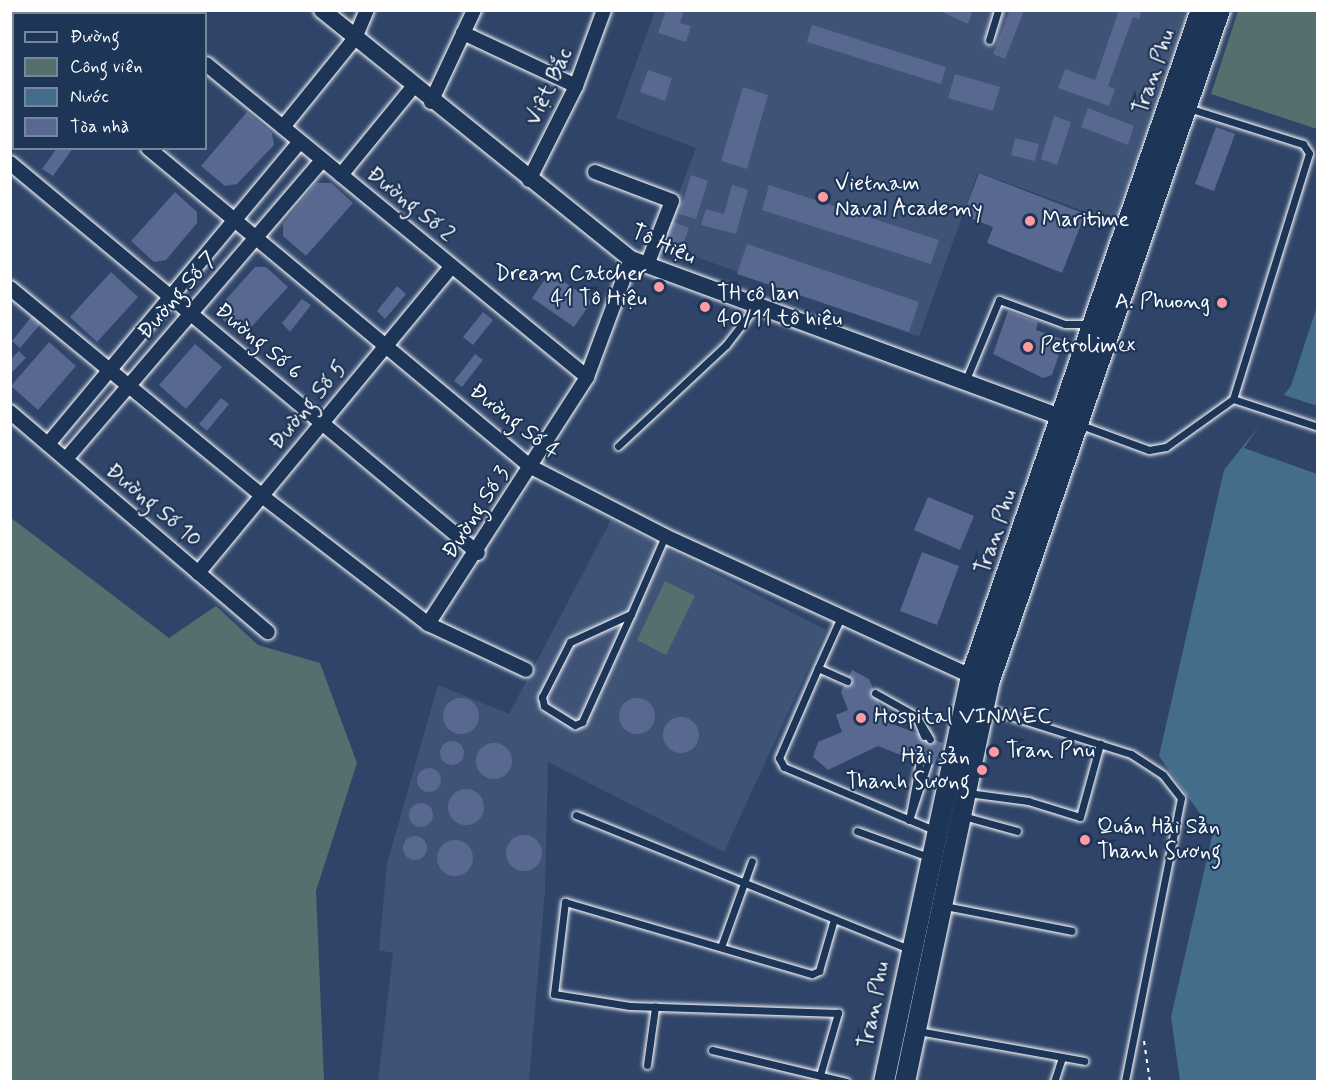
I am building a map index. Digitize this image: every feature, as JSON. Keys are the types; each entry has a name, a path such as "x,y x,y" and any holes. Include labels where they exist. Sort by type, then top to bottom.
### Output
{"main road":[{"name":"Tran Phu","path":"905,1082 983,708 980,680 1081,425 1188,108 1189,76 1201,10"},
{"name":"Tran Phu","path":"884,1082 936,831 980,680 1062,418 1094,324 1189,76 1220,10"}],"street":[{"name":"Tô Hiệu","path":"322,10 431,102 630,259 1081,425"},
{"path":"283,127 355,38 367,10"},
{"path":"431,102 474,10"},
{"name":"Việt Bắc","path":"529,180 576,86 604,10"},
{"path":"463,33 576,86"},
{"name":"Đường Số 2","path":"207,65 587,377"},
{"path":"341,176 413,87"},
{"name":"Đường Số 7","path":"48,444 300,142"},
{"name":"Đường Số 4","path":"150,150 531,467 665,536 980,680"},
{"name":"Đường Số 7","path":"66,459 322,160"},
{"name":"Đường Số 6","path":"10,163 478,553"},
{"path":"595,172 672,201 646,265"},
{"name":"Đường Số 3","path":"428,624 478,553 587,377 630,259"},
{"name":"Đường Số 5","path":"198,573 452,266"},
{"path":"10,288 262,496 428,624 526,669"},
{"name":"Đường Số 10","path":"10,412 268,632"}],"lane":[{"path":"988,40 998,10"},
{"path":"1081,425 1149,450 1166,447 1233,399 1309,153 1303,144 1188,108"},
{"path":"965,382 999,300 1065,324 1094,324"},
{"path":"618,446 726,345 756,306"},
{"path":"1233,399 1317,427"},
{"path":"631,614 570,642 542,697 544,706 575,725 582,722 631,614 665,536"},
{"path":"841,617 779,758 784,767 936,831"},
{"path":"818,668 847,681"},
{"path":"875,693 916,716 927,738"},
{"path":"983,708 1131,754 1163,775 1175,786 1181,805 1125,1082"},
{"path":"966,792 1028,801 1080,817 1100,744"},
{"path":"909,820 924,764"},
{"path":"576,815 911,950"},
{"path":"961,816 1017,831"},
{"path":"857,831 931,858"},
{"path":"721,947 752,861"},
{"path":"820,1075 838,1013 655,1007 554,993 565,902 816,973 834,919"},
{"path":"942,905 1072,931"},
{"path":"647,1065 655,1007"},
{"path":"916,1030 1084,1061"},
{"path":"712,1050 846,1082"},
{"path":"1054,1082 1062,1057"}],"shaded area":[{"name":"Vietnam Naval Academy","path":"655,11 1185,11 1113,222 978,172 919,337 660,244 696,148 616,118"},
{"path":"611,520 826,630 724,852 548,762 545,891 529,1081 378,1082 393,953 379,950 387,864 438,685 509,714"}],"green space":[{"path":"1238,11 1317,11 1317,129 1211,94"},
{"path":"10,517 169,638 216,606 258,645 320,663 357,763 316,891 324,1081 11,1081"},
{"path":"665,581 695,596 666,655 637,640"}],"water":[{"path":"1317,306 1317,1081 1180,1081 1171,1017 1213,832 1159,756 1224,470 1291,386"}],"pier":[{"path":"1281,394 1317,406 1317,474 1244,448"}],"building":[{"path":"666,10 684,10 680,23 691,26 686,42 658,33"},
{"path":"938,10 973,10 968,24"},
{"path":"1010,10 1024,11 1005,59 993,54"},
{"path":"1119,10 1142,10 1139,19 1133,17 1108,86 1115,89 1109,106 1058,88 1065,69 1095,80"},
{"path":"812,25 946,67 941,84 807,42"},
{"path":"648,70 672,78 665,101 640,92"},
{"path":"955,74 1000,87 993,111 948,98"},
{"path":"743,87 768,95 747,169 721,161"},
{"path":"1088,108 1134,126 1128,145 1081,127"},
{"path":"247,112 272,133 274,145 237,184 225,186 201,166"},
{"path":"1054,116 1071,122 1057,165 1041,159"},
{"path":"1216,127 1235,134 1214,191 1195,184"},
{"path":"1015,138 1039,144 1035,161 1011,155"},
{"path":"56,150 72,150 53,176 42,169"},
{"name":"Maritime","path":"979,173 1085,214 1062,273 987,243 993,227 963,215"},
{"path":"691,175 708,181 696,219 679,214"},
{"path":"316,183 331,183 353,203 306,256 283,236 283,224"},
{"path":"732,185 748,190 736,234 701,225 706,209 724,214"},
{"path":"769,185 939,240 931,264 762,210"},
{"path":"175,192 197,212 197,223 166,260 154,262 131,241"},
{"path":"672,221 689,228 681,249 664,242"},
{"path":"747,244 919,302 909,332 737,274"},
{"path":"255,267 266,267 288,287 242,337 223,320 221,305"},
{"path":"111,272 138,297 97,342 70,317"},
{"path":"550,272 592,301 574,327 532,298"},
{"path":"397,286 406,294 385,319 377,311"},
{"path":"302,299 311,305 290,332 282,323"},
{"name":"Petrolimex","path":"1008,311 1038,322 1036,330 1064,340 1052,375 1043,378 993,354"},
{"path":"483,312 493,320 473,345 463,337"},
{"path":"33,315 42,322 20,348 12,341"},
{"path":"49,342 76,366 38,410 11,386"},
{"path":"195,344 222,367 186,409 159,385"},
{"path":"19,351 26,358 10,374 10,360"},
{"path":"475,354 483,360 462,387 454,381"},
{"path":"221,398 229,404 207,431 199,424"},
{"path":"928,497 974,516 960,550 914,530"},
{"path":"922,552 959,566 937,625 900,611"},
{"name":"Hospital VINMEC","path":"852,670 869,679 887,722 943,743 933,768 878,746 828,770 813,757 818,742 842,732 836,715 848,710 841,692"},
{"path":"461,698 474,703 479,716 474,729 461,734 448,729 443,716 448,703"},
{"path":"637,698 650,703 655,716 650,729 637,734 624,729 619,716 624,703"},
{"path":"681,717 694,722 699,735 694,748 681,753 668,748 663,735 668,722"},
{"path":"452,741 461,744 464,753 461,762 452,765 443,762 440,753 443,744"},
{"path":"494,743 507,748 512,761 507,774 494,779 481,774 476,761 481,748"},
{"path":"429,768 438,771 441,780 438,789 429,792 420,789 417,780 420,771"},
{"path":"466,789 479,794 484,807 479,820 466,825 453,820 448,807 453,794"},
{"path":"421,803 430,806 433,815 430,824 421,827 412,824 409,815 412,806"},
{"path":"524,835 537,840 542,853 537,866 524,871 511,866 506,853 511,840"},
{"path":"415,836 424,839 427,848 424,857 415,860 406,857 403,848 406,839"},
{"path":"455,840 468,845 473,858 468,871 455,876 442,871 437,858 442,845"}],"place":[{"name":"Vietnam Naval Academy","path":"823,197"},
{"name":"Maritime","path":"1030,221"},
{"name":"Dream Catcher 41 Tô Hiệu","path":"659,287"},
{"name":"A. Phuong","path":"1222,303"},
{"name":"TH cô lan 40/11 tô hiệu","path":"705,307"},
{"name":"Petrolimex","path":"1028,347"},
{"name":"Hospital VINMEC","path":"861,718"},
{"name":"Tran Pnu","path":"994,752"},
{"name":"Hải sản Thanh Sương","path":"982,770"},
{"name":"Quán Hải Sản Thanh Sương","path":"1085,840"}]}
